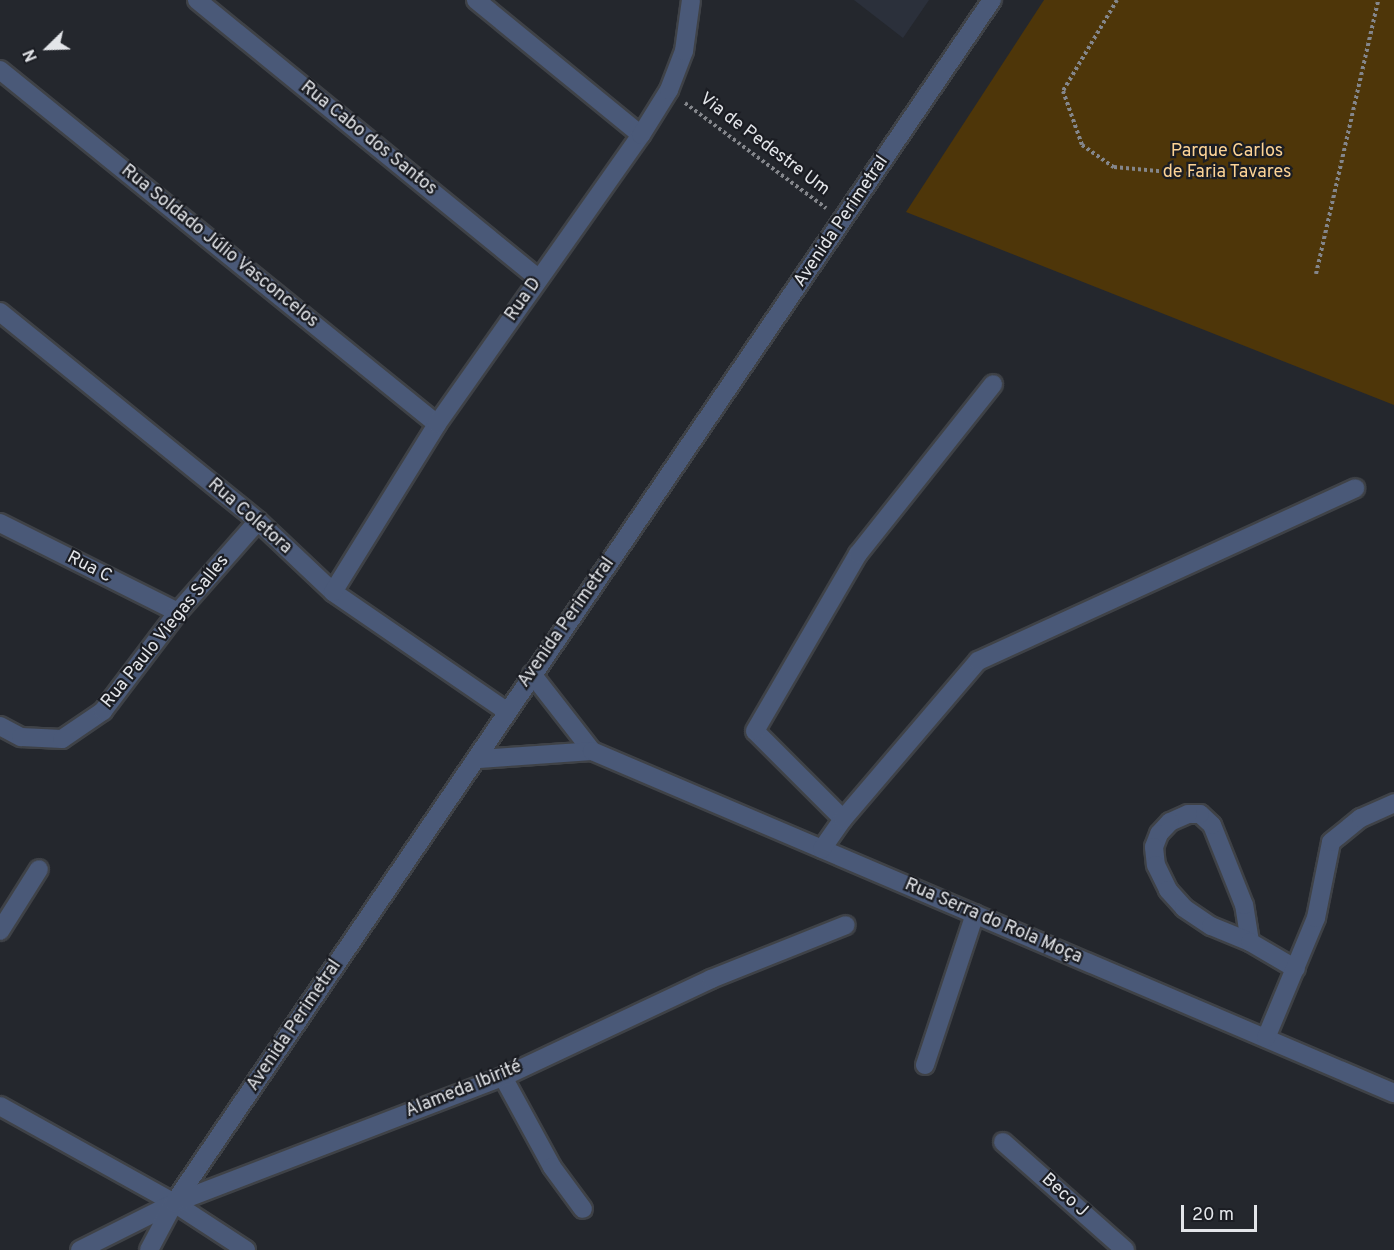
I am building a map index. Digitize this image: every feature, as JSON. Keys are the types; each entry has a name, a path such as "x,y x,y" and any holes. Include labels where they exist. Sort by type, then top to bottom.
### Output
{"street":[{"name":"Rua Cabo dos Santos","path":"197,0 539,279"},
{"path":"476,0 641,135"},
{"name":"Rua D","path":"333,592 437,424 641,135 669,90 684,51 691,0"},
{"name":"Avenida Perimetral","path":"149,1250 174,1203 479,759 506,711 992,0"},
{"name":"Rua Soldado Júlio Vasconcelos","path":"0,70 437,424"},
{"name":"Rua Coletora","path":"0,312 258,521 333,592 506,711"},
{"path":"843,819 755,731 858,554 993,384"},
{"path":"822,849 843,819 978,661 1209,558 1355,488"},
{"name":"Rua Paulo Viegas Salles","path":"0,726 21,737 62,739 103,711 178,612 258,521"},
{"name":"Rua C","path":"0,523 178,612"},
{"name":"Rua Serra do Rola Moça","path":"532,674 592,751"},
{"name":"Rua Serra do Rola Moça","path":"479,759 592,751 1394,1094"},
{"path":"1266,1038 1316,918 1331,843 1361,818 1394,803"},
{"path":"1250,942 1244,905 1212,825 1200,814 1188,814 1170,822 1159,834 1154,848 1156,865 1168,890 1184,908 1211,926 1250,942 1296,969"},
{"path":"0,931 39,870"},
{"path":"925,1065 975,914"},
{"name":"Alameda Ibirité","path":"80,1250 174,1203 503,1077 711,979 846,924"},
{"path":"503,1077 552,1167 582,1209"},
{"path":"0,1106 174,1203 246,1250"},
{"name":"Beco J","path":"1003,1142 1125,1250"}],"path":[{"path":"1117,0 1063,91 1082,145 1114,167 1223,177"},
{"path":"1316,274 1378,0"},
{"name":"Via de Pedestre Um","path":"669,90 843,221"}],"shaded area":[{"path":"854,0 929,0 903,38"}],"green space":[{"name":"Parque Carlos de Faria Tavares","path":"1044,0 1394,0 1394,405 906,212"}]}
